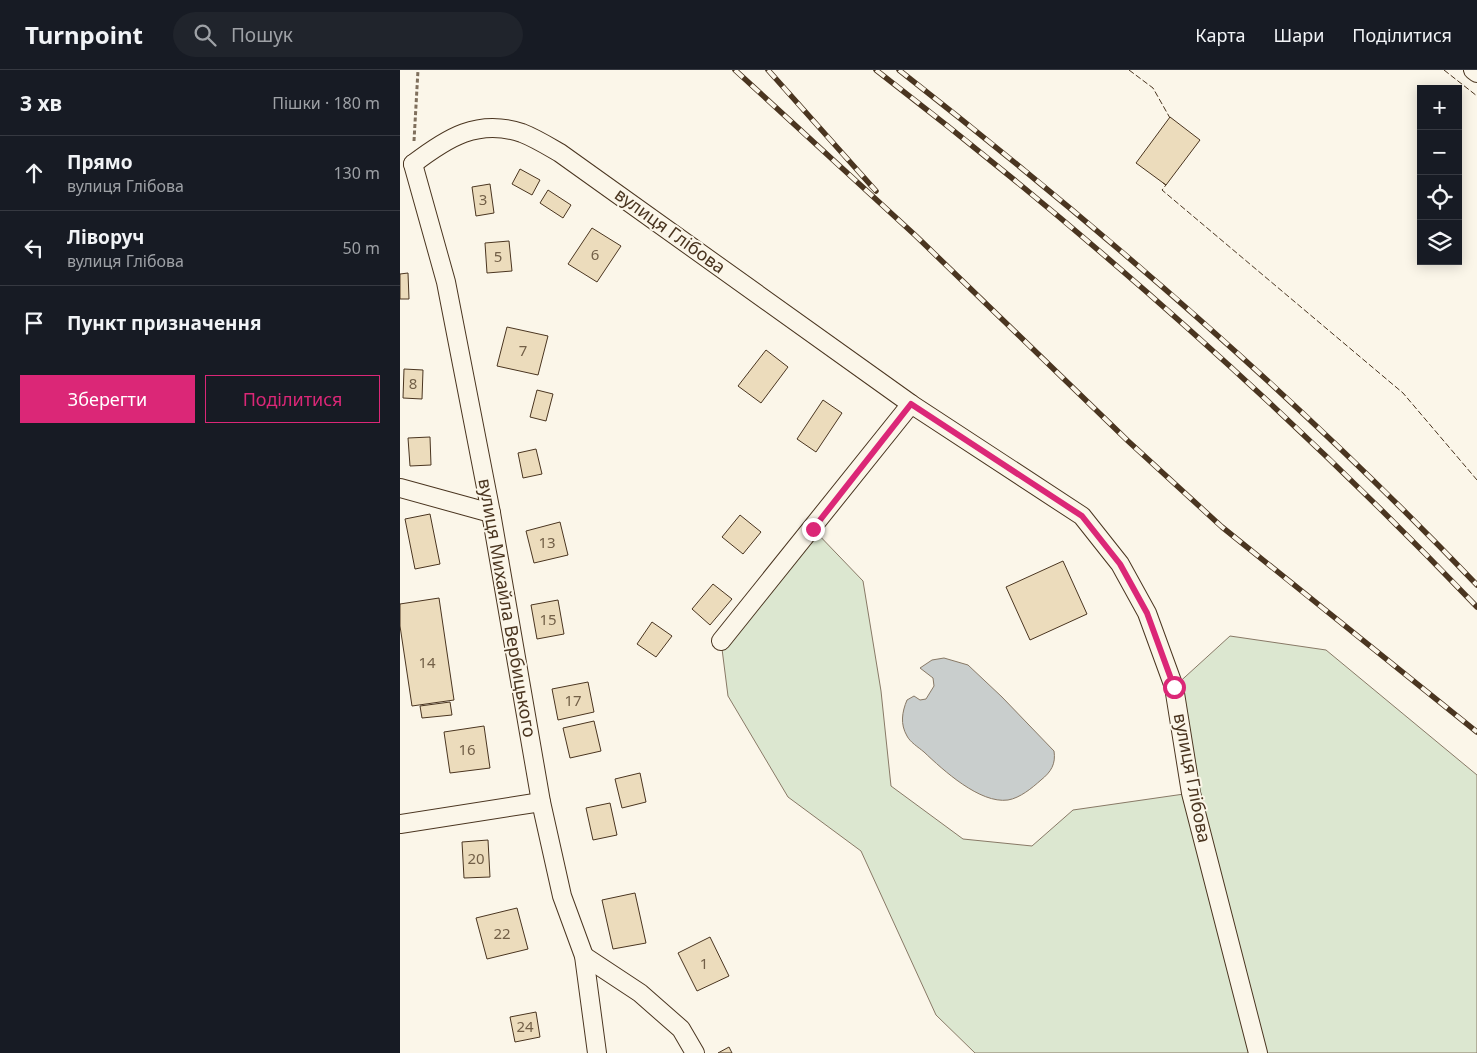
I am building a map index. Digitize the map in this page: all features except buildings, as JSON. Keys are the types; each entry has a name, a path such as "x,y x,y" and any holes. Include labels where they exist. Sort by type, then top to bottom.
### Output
{"street":[{"path":"1473,70 1477,74"},
{"name":"вулиця Глібова","path":"406,161 441,143 481,127 522,133 560,152 911,404 1082,516 1120,564 1143,605 1174,687 1191,793 1258,1053"},
{"name":"вулиця Михайла Вербицького","path":"406,161 446,282 491,513 541,802 562,896 584,956 597,1053"},
{"path":"721,641 911,404"},
{"path":"400,488 491,513"},
{"path":"400,824 541,802"},
{"path":"584,956 640,993 681,1030 695,1053"}],"path":[{"path":"406,161 418,70"}],"green space":[{"path":"813,529 863,581 881,691 891,786 963,839 1032,846 1073,810 1191,793 1174,687 1230,636 1326,650 1477,775 1477,1053 975,1053 936,1015 861,851 788,797 728,696 721,641"}],"shaded area":[{"path":"944,658 968,665 1054,751 1054,760 1050,771 1021,795 1008,800 997,800 974,791 941,768 907,736 902,718 907,700 914,696 920,700 926,699 934,686 933,678 920,668 932,660"}],"railway":[{"path":"735,70 916,236 1128,441 1222,527 1477,732"},
{"path":"768,70 876,191"},
{"path":"876,70 1034,196 1187,327 1335,464 1477,607"},
{"path":"899,70 1050,191 1197,317 1340,448 1477,585"}],"fence":[{"path":"1129,70 1153,88 1170,118"},
{"path":"1444,70 1477,96"},
{"path":"1163,183 1166,185 1162,190 1403,393 1477,480"}],"route":[{"path":"813,529 911,404 1082,516 1120,564 1147,613 1174,687"}]}
